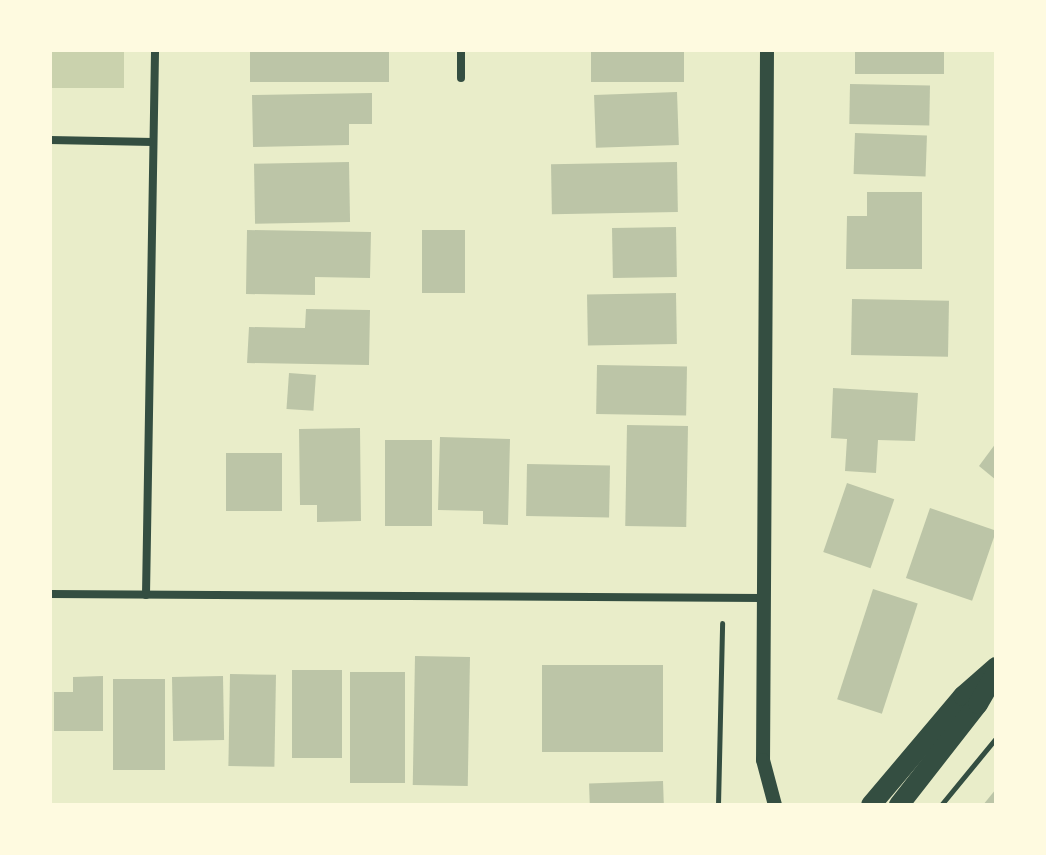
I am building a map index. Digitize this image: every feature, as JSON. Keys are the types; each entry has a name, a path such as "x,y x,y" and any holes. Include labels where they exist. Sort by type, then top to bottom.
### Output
{"main road":[{"path":"871,805 963,696 996,670"},
{"path":"899,805 978,704 996,670"}],"street":[{"path":"146,595 155,50"},
{"path":"461,50 461,78"},
{"path":"767,50 763,760 775,805"},
{"path":"50,140 153,142"},
{"path":"50,594 762,598"}],"path":[{"path":"718,805 722,623"},
{"path":"941,805 996,738"}],"green space":[{"path":"50,50 124,50 124,88 50,88"}],"building":[{"path":"250,50 389,50 389,82 250,82"},
{"path":"591,50 684,50 684,82 591,82"},
{"path":"855,50 944,50 944,74 855,74"},
{"path":"850,84 930,85 929,125 849,124"},
{"path":"677,92 679,145 596,148 594,95"},
{"path":"372,93 372,124 349,124 349,145 253,147 252,95"},
{"path":"855,133 927,136 926,176 854,174"},
{"path":"349,162 350,222 255,224 254,164"},
{"path":"677,162 678,212 552,214 551,164"},
{"path":"867,192 922,192 922,269 846,269 847,216 867,216"},
{"path":"676,227 677,277 613,278 612,228"},
{"path":"247,230 371,232 370,278 315,277 315,295 246,294"},
{"path":"422,230 465,230 465,293 422,293"},
{"path":"676,293 677,344 588,346 587,295"},
{"path":"852,299 949,301 948,357 851,355"},
{"path":"306,309 370,310 369,365 247,363 249,327 305,328"},
{"path":"597,365 687,367 686,416 596,414"},
{"path":"289,373 316,375 313,411 286,409"},
{"path":"833,388 918,393 915,441 878,440 876,473 845,471 847,439 831,438"},
{"path":"627,425 688,426 686,527 625,526"},
{"path":"360,428 361,521 317,522 317,505 300,505 299,429"},
{"path":"440,437 510,439 508,525 483,524 483,511 438,510"},
{"path":"385,440 432,440 432,526 385,526"},
{"path":"996,443 996,480 979,466"},
{"path":"226,453 282,453 282,511 226,511"},
{"path":"527,464 610,465 609,517 526,516"},
{"path":"847,483 894,499 871,568 823,552"},
{"path":"930,508 996,531 972,601 906,578"},
{"path":"873,589 918,604 882,714 837,699"},
{"path":"415,656 470,657 468,786 413,785"},
{"path":"542,665 663,665 663,752 542,752"},
{"path":"292,670 342,670 342,758 292,758"},
{"path":"350,672 405,672 405,783 350,783"},
{"path":"230,674 276,675 274,767 228,766"},
{"path":"103,676 103,731 54,731 54,692 73,692 73,677"},
{"path":"223,676 224,740 173,741 172,677"},
{"path":"113,679 165,679 165,770 113,770"},
{"path":"663,781 664,805 590,805 589,784"},
{"path":"996,789 996,805 983,805"}]}
